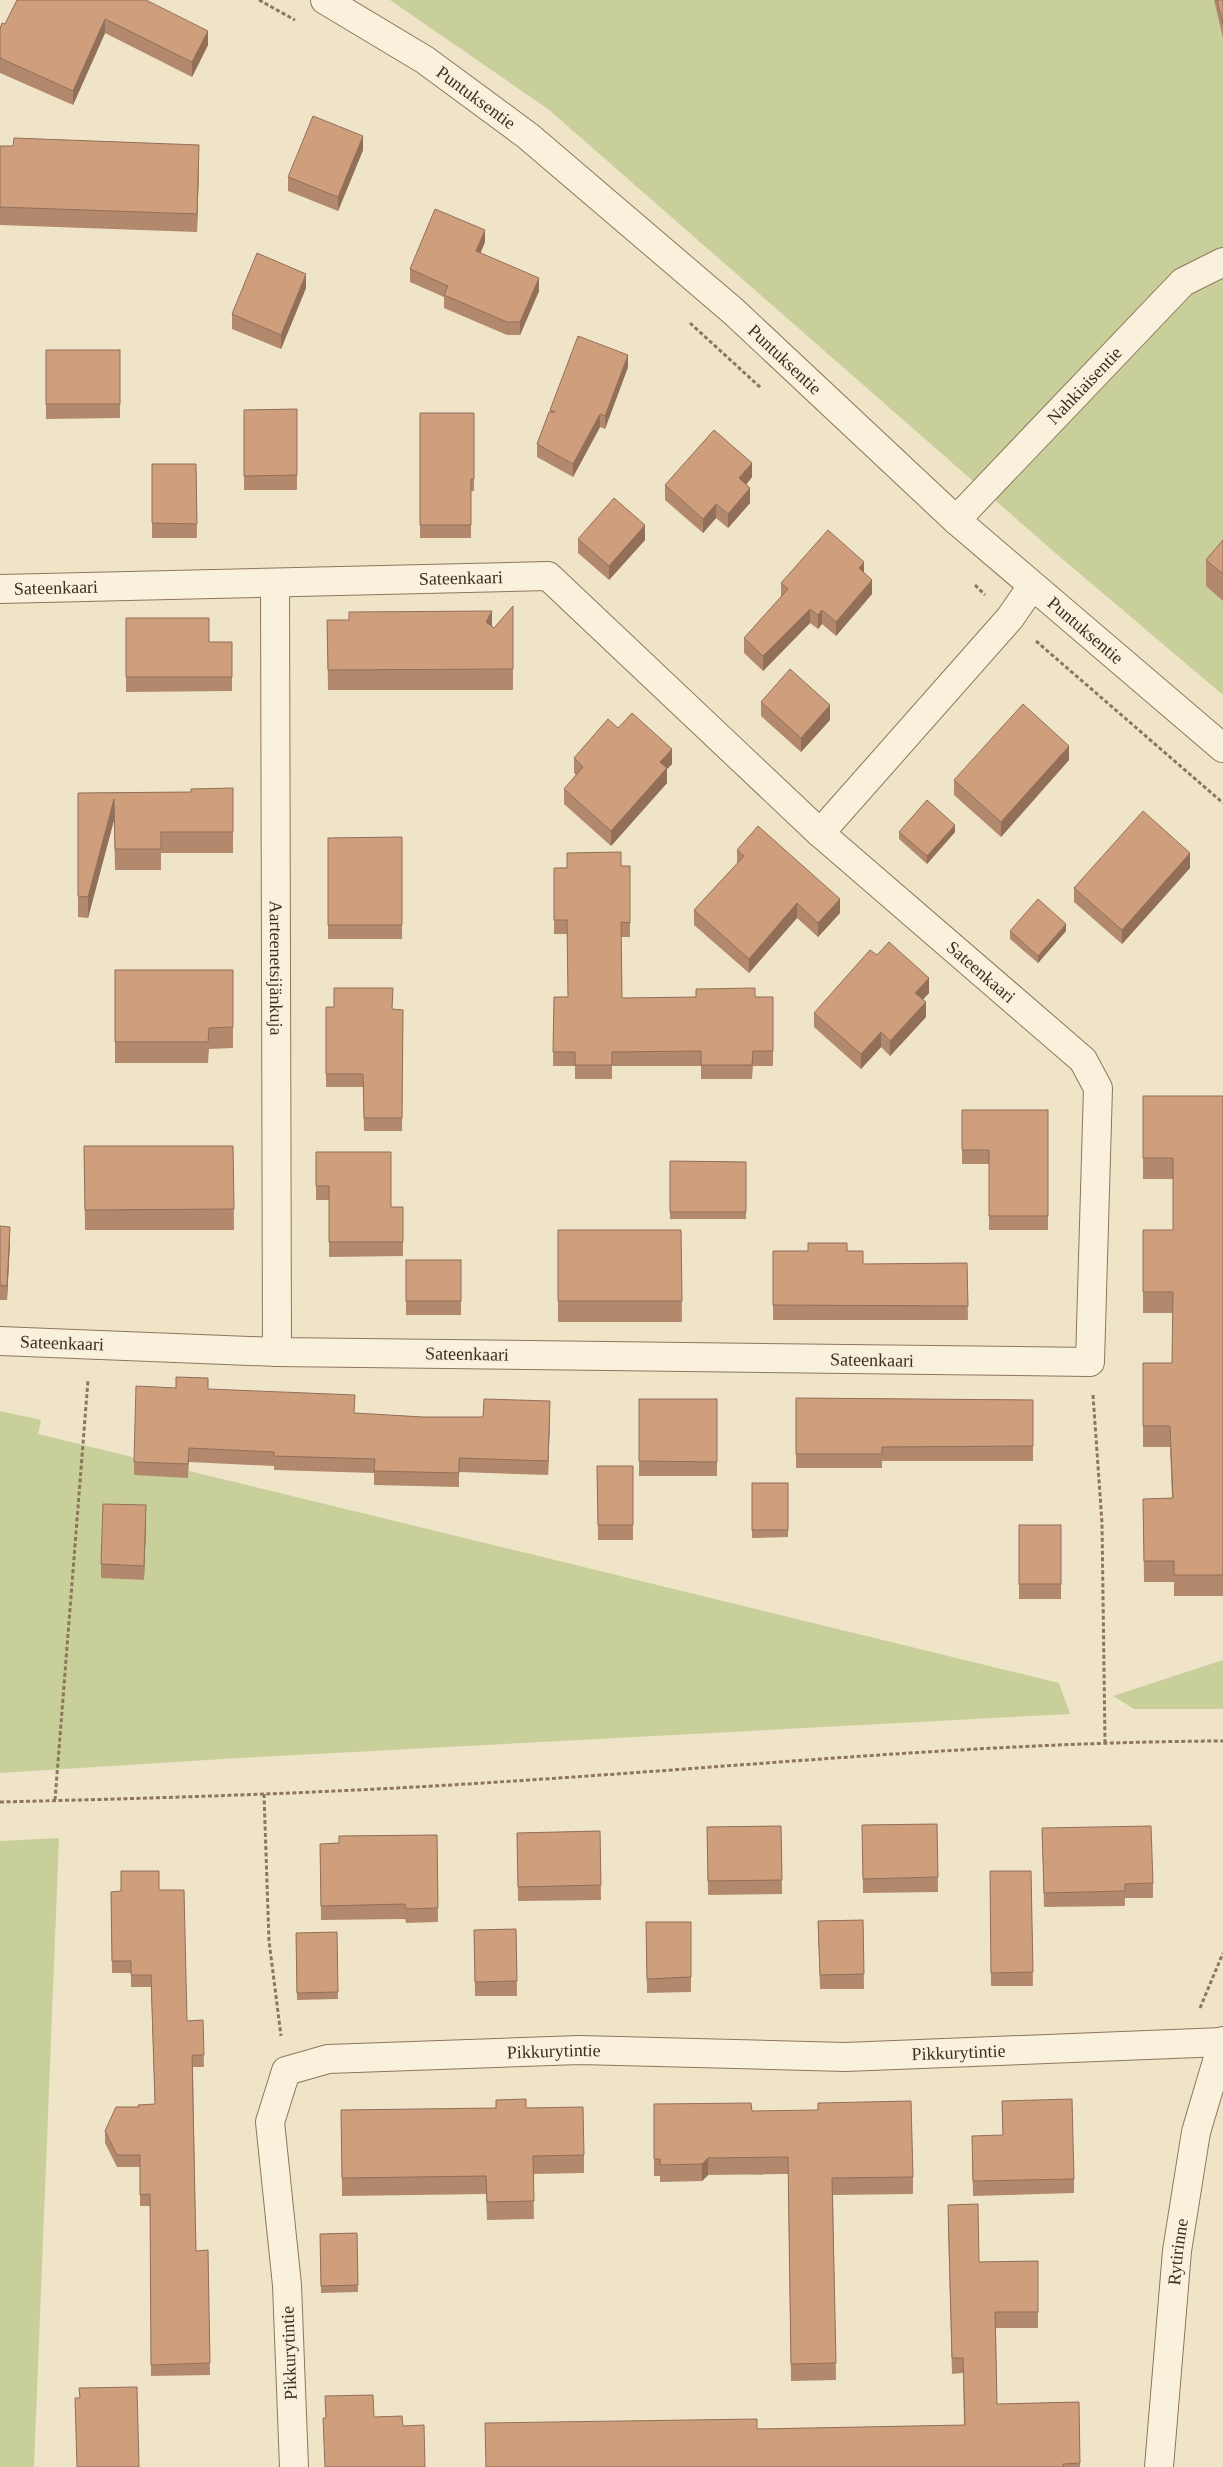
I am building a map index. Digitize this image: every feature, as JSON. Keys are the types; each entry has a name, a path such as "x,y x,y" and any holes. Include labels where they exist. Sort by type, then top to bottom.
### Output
{"street":[{"name":"Puntuksentie","path":"325,0 426,60 528,136 733,310 956,520 1223,748"},
{"name":"Nahkiaisentie","path":"956,520 1183,282 1223,262"},
{"name":"Sateenkaari","path":"0,590 548,576 820,833 1083,1060 1098,1088 1090,1362 277,1352 0,1340"},
{"name":"Aarteenetsijänkuja","path":"275,583 277,1352"},
{"path":"820,833 1010,618 1032,586"},
{"name":"Pikkurytintie","path":"294,2467 287,2285 270,2122 286,2071 328,2059 580,2050 845,2057 1223,2042"},
{"name":"Rytirinne","path":"1159,2467 1177,2251 1196,2132 1223,2042"}],"path":[{"path":"259,0 296,20"},
{"path":"684,319 763,391"},
{"path":"974,584 1010,618 1223,803"},
{"path":"55,1800 76,1557 90,1344"},
{"path":"1090,1362 1102,1523 1105,1742"},
{"path":"0,1802 264,1794 496,1782 1105,1742 1223,1741"},
{"path":"264,1794 270,1941 286,2071"}],"green space":[{"path":"390,0 1223,0 1223,695 1053,551 548,109"},
{"path":"0,1411 41,1420 38,1434 1059,1683 1070,1714 223,1759 0,1773"},
{"path":"1223,1660 1223,1709 1134,1709 1113,1696"},
{"path":"59,1838 34,2467 0,2467 0,1841"}],"building":[{"path":"17,0 146,0 208,31 192,62 105,19 73,91 0,58 0,29 2,23 5,24"},
{"path":"1217,0 1223,0 1223,24"},
{"path":"313,116 363,136 338,197 288,177"},
{"path":"14,138 199,145 197,214 0,207 0,146 13,146"},
{"path":"435,209 485,230 476,251 539,278 520,322 507,322 444,295 448,286 410,269"},
{"path":"257,253 306,274 281,335 232,314"},
{"path":"578,336 628,355 605,416 600,414 573,464 537,444 549,412 555,412 550,410"},
{"path":"46,350 120,350 120,404 46,404"},
{"path":"297,409 297,475 244,476 244,410"},
{"path":"420,413 474,413 474,479 471,479 471,525 420,525"},
{"path":"714,430 752,463 739,478 750,488 728,514 716,504 703,519 665,485"},
{"path":"152,464 196,464 197,524 152,523"},
{"path":"614,498 645,525 609,566 578,539"},
{"path":"828,530 864,562 859,568 872,580 836,622 822,610 818,615 810,609 763,656 744,638 788,589 781,583"},
{"path":"1223,540 1223,574 1206,560"},
{"path":"513,606 513,669 328,670 327,620 349,620 349,612 492,611 486,622 494,628"},
{"path":"126,618 209,618 209,642 232,642 232,677 126,677"},
{"path":"790,669 830,705 801,738 761,702"},
{"path":"1023,704 1069,746 1001,822 954,780"},
{"path":"632,713 672,749 660,762 667,768 611,831 564,789 583,767 574,758 608,719 618,728"},
{"path":"233,788 233,832 161,832 161,849 115,849 114,799 88,897 78,896 78,793 191,792 191,789"},
{"path":"927,800 955,825 927,856 899,832"},
{"path":"1143,811 1190,853 1122,930 1074,888"},
{"path":"758,826 840,899 818,923 797,903 749,959 694,910 744,856 737,850"},
{"path":"402,837 402,925 328,925 328,838"},
{"path":"621,852 621,866 630,866 630,923 621,922 622,998 696,997 696,989 755,988 755,997 773,997 773,1051 753,1051 752,1065 701,1065 701,1051 612,1052 612,1065 575,1065 575,1052 553,1052 554,997 568,997 567,920 554,920 554,868 567,868 567,853"},
{"path":"1038,899 1066,924 1038,956 1010,931"},
{"path":"889,942 929,978 915,993 926,1002 890,1041 881,1032 861,1054 814,1013 870,950 877,955"},
{"path":"115,970 233,970 233,1027 209,1028 208,1042 115,1042"},
{"path":"334,988 393,988 392,1009 403,1010 402,1118 364,1118 363,1074 326,1074 326,1007 334,1007"},
{"path":"1143,1096 1223,1096 1223,1575 1174,1575 1174,1561 1144,1561 1143,1499 1173,1498 1170,1426 1143,1426 1143,1363 1172,1363 1173,1292 1143,1292 1143,1230 1173,1230 1173,1158 1143,1158"},
{"path":"962,1110 1048,1110 1048,1216 989,1216 989,1150 962,1150"},
{"path":"84,1146 233,1146 234,1209 85,1210"},
{"path":"316,1152 391,1152 391,1207 403,1207 403,1242 329,1242 329,1186 316,1186"},
{"path":"670,1161 746,1162 746,1212 670,1212"},
{"path":"0,1226 10,1227 7,1286 0,1285"},
{"path":"558,1230 681,1230 682,1301 558,1301"},
{"path":"808,1243 847,1243 847,1251 863,1251 863,1264 967,1263 968,1306 773,1305 773,1251 808,1251"},
{"path":"406,1260 461,1260 461,1301 406,1301"},
{"path":"176,1377 208,1378 208,1389 355,1395 354,1413 423,1417 483,1417 484,1399 550,1401 548,1461 459,1458 459,1473 374,1471 375,1459 274,1456 274,1452 189,1448 188,1464 134,1462 136,1386 176,1388"},
{"path":"796,1398 1033,1400 1033,1446 882,1447 882,1454 796,1454"},
{"path":"639,1399 717,1399 717,1462 639,1461"},
{"path":"597,1466 633,1466 633,1525 598,1525"},
{"path":"752,1483 788,1483 788,1530 752,1530"},
{"path":"103,1504 146,1505 144,1566 101,1564"},
{"path":"1019,1525 1061,1525 1061,1584 1019,1584"},
{"path":"937,1824 938,1877 863,1879 862,1825"},
{"path":"781,1826 782,1880 708,1881 707,1827"},
{"path":"1151,1826 1153,1883 1125,1884 1125,1891 1044,1893 1042,1828"},
{"path":"600,1831 601,1885 518,1887 517,1833"},
{"path":"437,1835 438,1908 406,1909 405,1904 321,1906 320,1844 339,1843 339,1836"},
{"path":"121,1871 159,1871 159,1890 184,1890 187,2021 203,2020 204,2055 192,2055 196,2251 208,2250 210,2363 151,2365 150,2194 140,2195 140,2155 117,2155 105,2131 116,2107 139,2107 138,2105 155,2104 151,1975 131,1975 131,1961 112,1961 111,1892 121,1891"},
{"path":"990,1871 1031,1871 1033,1972 991,1973"},
{"path":"863,1920 864,1974 820,1975 818,1921"},
{"path":"646,1922 691,1922 691,1977 647,1979"},
{"path":"516,1929 517,1981 475,1982 474,1930"},
{"path":"337,1932 338,1992 297,1993 296,1933"},
{"path":"526,2099 526,2108 583,2107 584,2155 533,2156 534,2201 487,2202 486,2176 342,2178 341,2110 496,2108 496,2100"},
{"path":"1072,2099 1074,2179 973,2181 972,2136 1003,2135 1002,2101"},
{"path":"911,2101 913,2177 832,2178 836,2363 791,2364 788,2157 708,2158 702,2164 660,2165 660,2159 654,2159 654,2104 751,2103 752,2111 818,2110 818,2103"},
{"path":"978,2204 979,2262 1038,2261 1038,2312 995,2312 997,2404 1079,2402 1080,2463 1063,2464 1063,2467 486,2467 485,2423 757,2419 757,2429 965,2425 963,2358 952,2358 948,2205"},
{"path":"357,2233 358,2285 321,2286 320,2234"},
{"path":"137,2387 139,2467 77,2467 75,2398 80,2398 79,2388"},
{"path":"373,2395 374,2417 402,2416 403,2426 424,2425 425,2467 325,2467 323,2418 326,2418 325,2396"}]}
